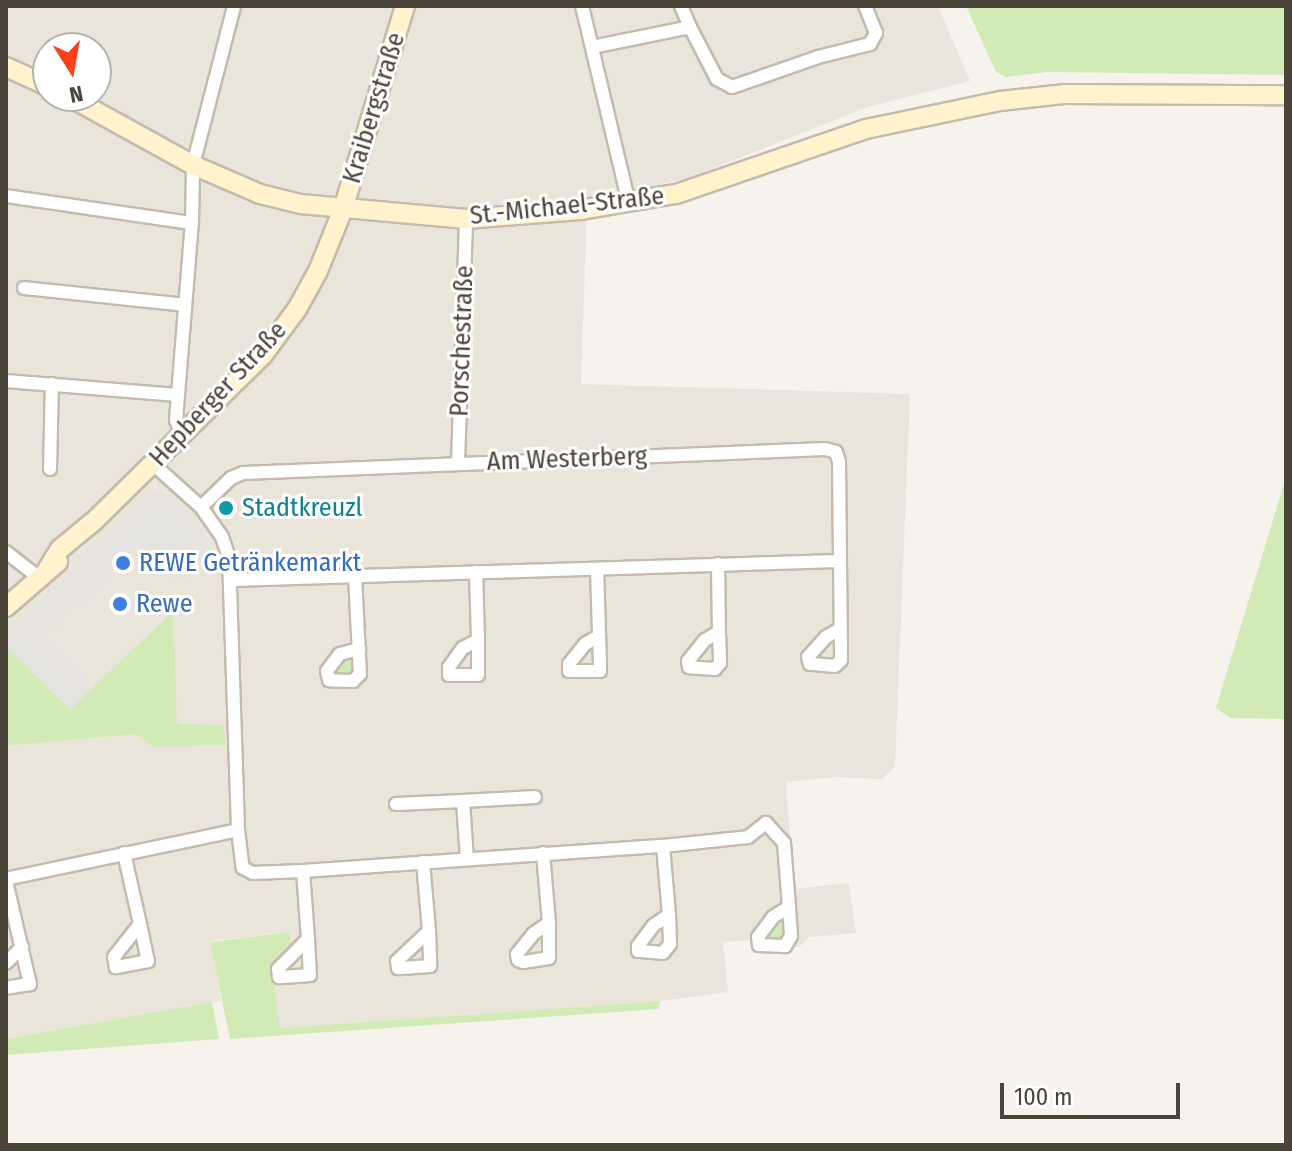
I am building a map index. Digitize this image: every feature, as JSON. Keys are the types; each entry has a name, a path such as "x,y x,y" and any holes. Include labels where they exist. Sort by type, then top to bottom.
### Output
{"street":[{"path":"182,435 176,420 177,395 192,223 193,165 234,6"},
{"name":"Kraibergstraße","path":"343,209 405,6"},
{"path":"582,6 629,203"},
{"path":"681,6 717,79 732,87 876,39 865,6"},
{"path":"592,47 690,27"},
{"path":"6,67 32,79"},
{"name":"St.-Michael-Straße","path":"97,112 193,165 260,194 343,209 466,219 526,216 629,203 725,181 889,123 1000,101 1064,94 1286,95"},
{"path":"6,196 192,223"},
{"name":"Hepberger Straße","path":"6,607 43,572 60,549 94,521 263,355 297,309 318,271 343,209"},
{"name":"Porschestraße","path":"458,463 466,219"},
{"path":"24,288 185,305"},
{"path":"6,381 177,395"},
{"path":"50,469 52,384"},
{"name":"Am Westerberg","path":"201,507 231,478 243,473 836,452 839,462 838,561"},
{"path":"153,464 201,507 222,537 232,580 238,830 243,868 253,873 303,871 663,846 748,837 766,823 784,843 789,907"},
{"path":"6,552 43,572"},
{"path":"232,580 838,561 840,629"},
{"path":"718,564 719,632"},
{"path":"597,569 599,636"},
{"path":"476,572 478,640"},
{"path":"355,576 359,649"},
{"path":"396,804 535,797"},
{"path":"463,801 467,859"},
{"path":"6,988 30,984 6,880 238,830"},
{"path":"663,846 669,915"},
{"path":"124,853 140,924"},
{"path":"543,853 549,923"},
{"path":"423,862 429,931"},
{"path":"303,871 308,939"},
{"path":"6,963 22,947"}],"shaded area":[{"path":"6,6 938,6 970,81 868,107 689,178 587,202 581,384 910,394 895,767 882,779 836,777 786,782 794,889 849,883 856,933 809,937 799,947 754,950 752,940 723,942 728,992 660,1001 279,1028 272,969 289,932 211,941 221,1001 6,1039 6,746 135,734 153,747 224,725 176,725 70,709 6,646"},
{"path":"151,493 163,493 211,540 211,553 179,582 138,544 42,638 91,688 70,709 6,646 6,637"}],"green space":[{"path":"966,6 1286,6 1286,75 1048,72 1006,77 996,72"},
{"path":"1286,477 1286,719 1230,718 1216,708"},
{"path":"173,612 177,724 224,725 225,745 153,747 135,734 6,746 6,646 70,709"},
{"path":"345,656 353,656 354,675 333,676 333,669"},
{"path":"784,921 785,939 764,941 763,934 775,922"},
{"path":"289,932 291,945 272,969 280,1028 660,1001 659,1009 230,1039 210,942"},
{"path":"212,1002 219,1039 6,1055 6,1039"}],"place":[{"name":"Stadtkreuzl","path":"226,508"},
{"name":"REWE Getränkemarkt","path":"123,563"},
{"name":"Rewe","path":"120,604"}]}
